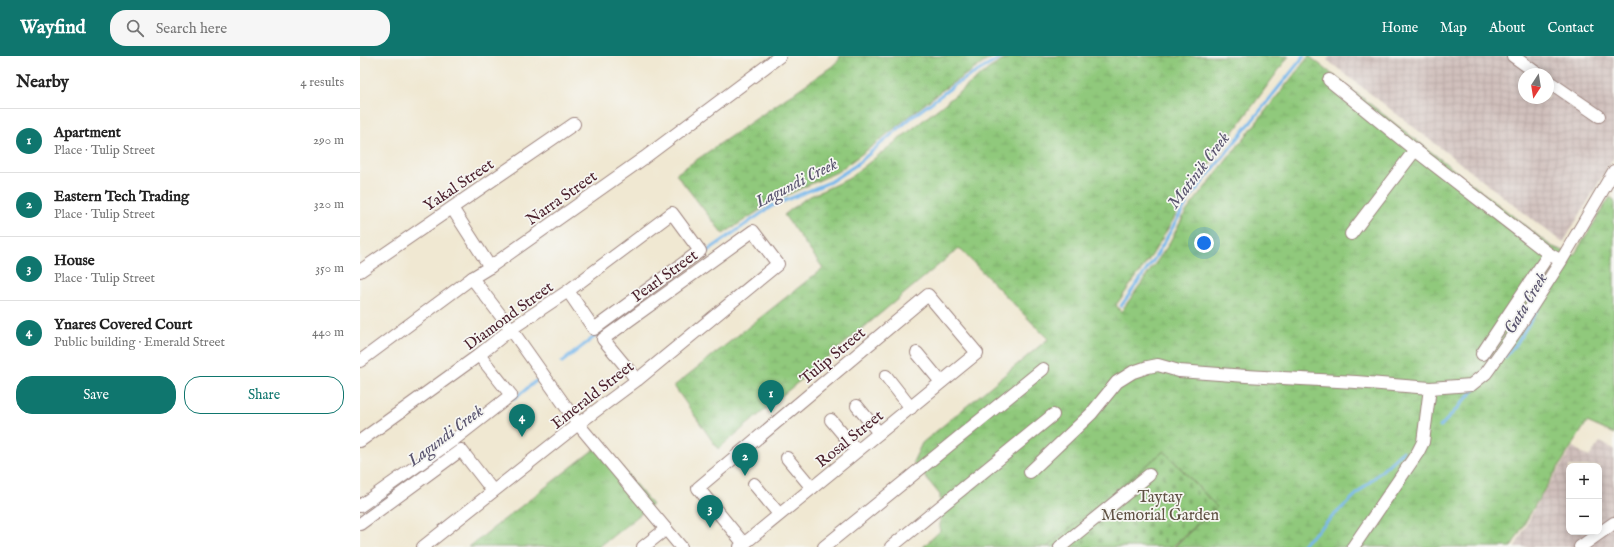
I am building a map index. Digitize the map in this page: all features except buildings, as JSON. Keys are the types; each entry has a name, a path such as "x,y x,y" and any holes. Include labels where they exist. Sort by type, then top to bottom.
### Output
{"street":[{"name":"Narra Street","path":"360,361 472,278 490,267 644,158 780,56"},
{"path":"1513,56 1530,68"},
{"path":"1329,80 1415,150 1549,254 1561,261"},
{"path":"1554,85 1599,116"},
{"name":"Yakal Street","path":"360,271 574,124"},
{"path":"1351,234 1415,150"},
{"path":"1030,472 1091,414 1117,382 1133,372 1148,366 1158,365 1179,371 1430,388 1471,385 1486,374 1516,331 1561,261 1614,171"},
{"path":"452,208 490,267"},
{"name":"Diamond Street","path":"360,441 479,355 511,329 568,291 672,213 700,252 594,329 568,291"},
{"name":"Pearl Street","path":"636,380 603,339 753,231 778,264"},
{"path":"1482,354 1549,254"},
{"name":"Emerald Street","path":"424,547 578,424 636,380 778,264"},
{"path":"472,278 511,329 578,424 681,547"},
{"name":"Tulip Street","path":"742,546 698,488 928,295 978,353"},
{"path":"918,353 941,382"},
{"name":"Rosal Street","path":"742,546 779,514 978,353"},
{"path":"360,506 456,438 511,395 479,355"},
{"path":"824,547 1043,369"},
{"path":"886,376 910,408"},
{"path":"1353,547 1418,452 1423,442 1430,388"},
{"path":"856,406 879,433"},
{"path":"891,547 1052,414"},
{"path":"831,420 857,451"},
{"path":"360,524 461,450 493,491"},
{"path":"787,458 812,488"},
{"path":"1060,547 1149,475"},
{"path":"754,484 779,514"},
{"path":"1580,547 1614,523"},
{"path":"648,546 666,529"}],"shaded area":[{"path":"1330,56 1614,56 1614,157 1563,243 1327,60"},
{"path":"1600,442 1614,449 1614,547 1515,547 1540,498 1573,447 1589,457"}],"green space":[{"path":"840,56 994,56 941,91 837,172 774,201 723,234 676,174 831,67 839,60"},
{"path":"1010,56 1289,56 1191,190 1152,255 1116,305 1121,312 1167,247 1186,212 1309,56 1551,246 1574,255 1610,197 1614,200 1614,434 1587,422 1541,495 1511,547 1174,547 1216,507 1164,451 1047,547 923,547 940,531 940,495 913,462 922,443 1048,339 959,248 718,449 674,386 823,268 784,215 806,198 848,179 990,68"},
{"path":"602,443 652,505 599,547 469,547"},
{"name":"Taytay Memorial Garden","path":"1164,451 1217,507 1172,547 1047,547"}],"waterway":[{"name":"Lagundi Creek","path":"703,254 772,206 830,182 856,165 912,117 956,84 1004,56"},
{"name":"Matinik Creek","path":"1121,306 1155,258 1189,199 1304,56"},
{"name":"Gata Creek","path":"1505,357 1517,343 1548,292"},
{"name":"Lagundi Creek","path":"562,362 611,324"},
{"name":"Lagundi Creek","path":"514,399 541,377"},
{"name":"Gata Creek","path":"1440,427 1477,387"},
{"name":"Gata Creek","path":"1300,547 1403,451"},
{"name":"Lagundi Creek","path":"360,516 446,453"}],"place":[{"name":"Apartment","path":"771,413"},
{"name":"Ynares Covered Court","path":"522,437"},
{"name":"Eastern Tech Trading","path":"745,476"},
{"name":"House","path":"710,528"}]}
